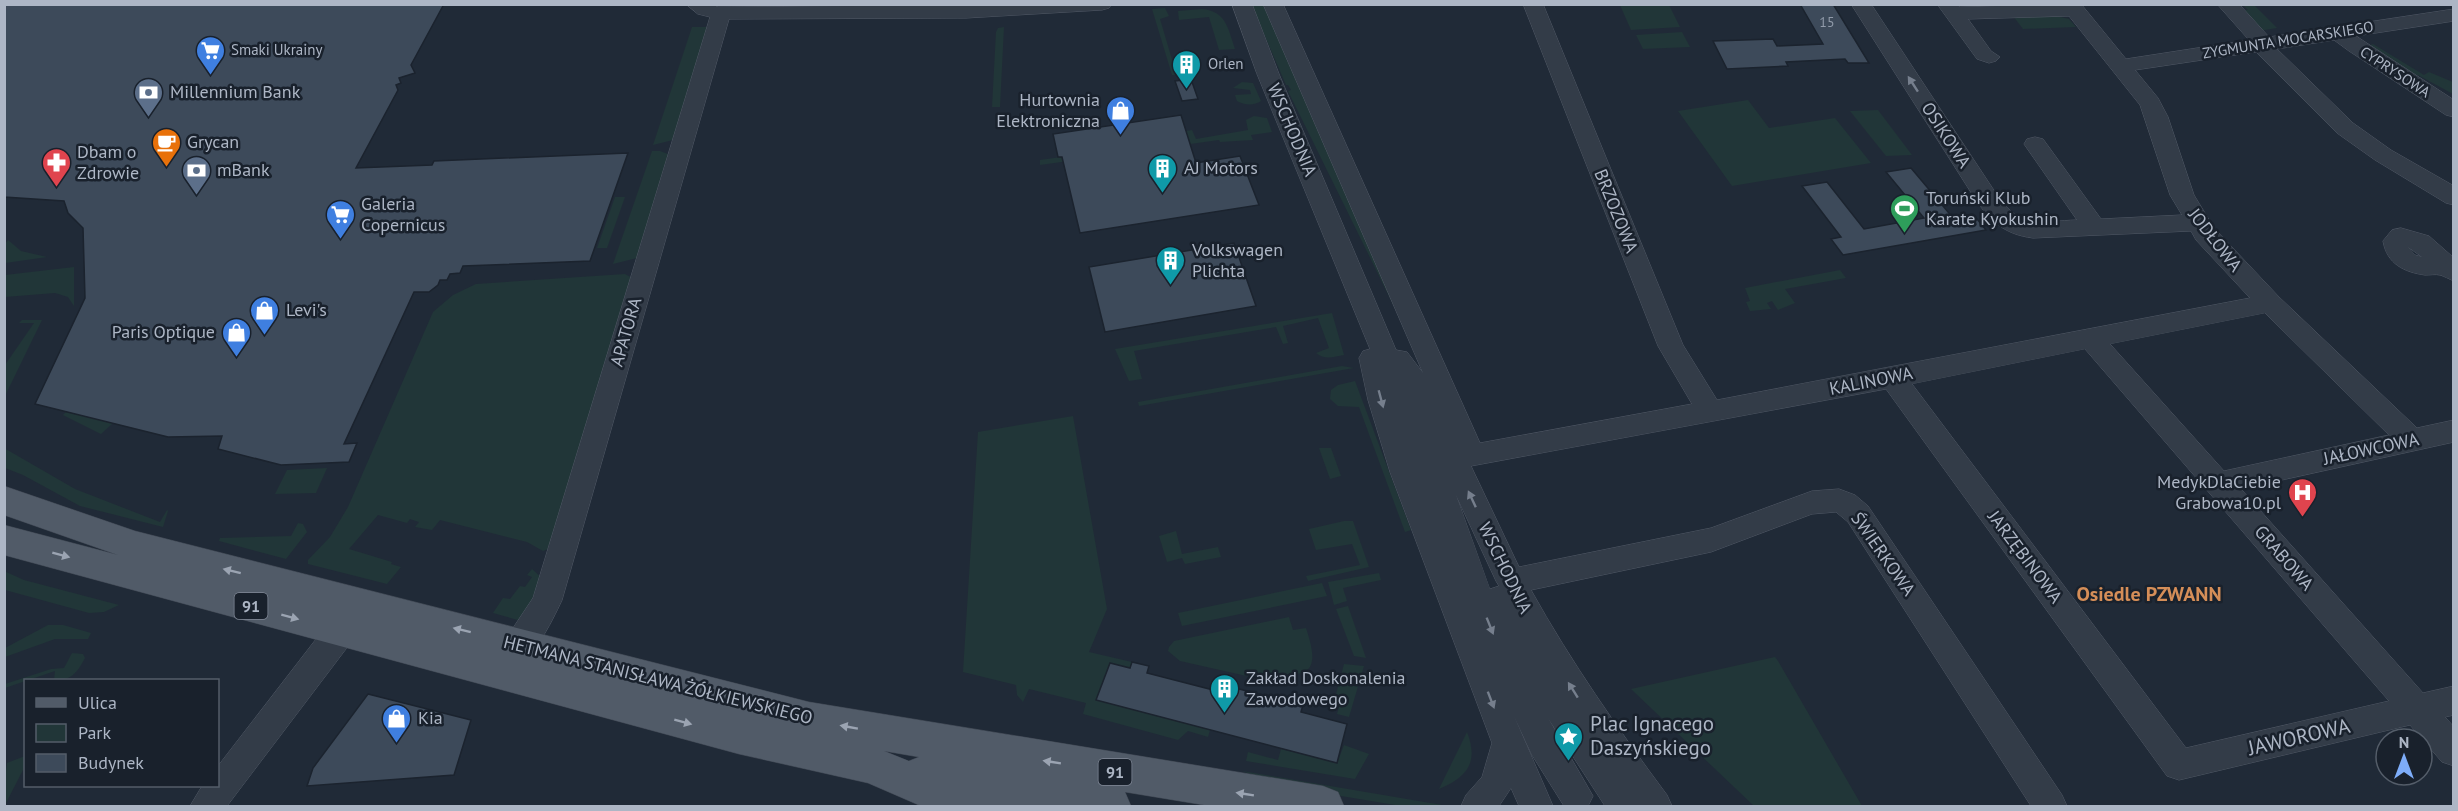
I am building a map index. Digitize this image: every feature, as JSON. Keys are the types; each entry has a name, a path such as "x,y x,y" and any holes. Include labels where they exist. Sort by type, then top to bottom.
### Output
{"main road":[{"name":"HETMANA STANISŁAWA ŻÓŁKIEWSKIEGO","path":"4,500 135,546 508,658 739,736 872,765 972,807"},
{"name":"HETMANA STANISŁAWA ŻÓŁKIEWSKIEGO","path":"4,540 341,631 508,658 809,720 1323,807"},
{"path":"872,765 1111,807"}],"street":[{"path":"709,9 966,12 1102,4"},
{"name":"WSCHODNIA","path":"1242,4 1268,74 1441,492 1463,559 1505,666 1544,744 1576,796"},
{"name":"KALINOWA","path":"1273,4 1472,454 1710,412 2270,303"},
{"name":"BRZOZOWA","path":"1533,4 1671,346 1710,412"},
{"name":"OSIKOWA","path":"1861,4 1980,189 2003,220 2012,226 2027,230 2197,222"},
{"path":"2227,4 2262,44 2345,128 2384,155 2454,196"},
{"path":"1950,9 2072,7"},
{"name":"JODŁOWA","path":"2072,7 2146,97 2154,111 2182,195 2197,222 2219,250 2270,303 2412,440"},
{"name":"APATORA","path":"508,658 540,615 547,600 709,9"},
{"path":"1950,9 1984,55 1989,57"},
{"name":"ZYGMUNTA MOCARSKIEGO","path":"2122,66 2454,15"},
{"name":"CYPRYSOWA","path":"2338,32 2356,47 2454,110"},
{"path":"2035,144 2095,228"},
{"path":"2407,237 2426,247 2450,269 2409,263 2398,255 2395,241 2397,238 2407,237"},
{"name":"WSCHODNIA","path":"1371,320 1423,394 1510,581 1539,633 1587,712 1655,807"},
{"name":"WSCHODNIA","path":"1371,320 1375,373 1404,472 1508,743 1536,807"},
{"name":"GRABOWA","path":"2090,338 2454,751"},
{"name":"JARZĘBINOWA","path":"1892,377 2179,765"},
{"name":"JAŁOWCOWA","path":"2218,483 2454,431"},
{"name":"WSCHODNIA","path":"1441,492 1542,680 1624,806"},
{"name":"ŚWIERKOWA","path":"1510,581 1719,538 1806,504 1824,500 1839,500 1858,514 2050,807"},
{"path":"207,807 341,631"},
{"name":"JAWOROWA","path":"2179,765 2454,700"},
{"path":"1478,807 1496,785 1508,743"}],"green space":[{"path":"1251,4 1266,5 1443,406 1288,91 1291,90 1286,85"},
{"path":"1620,5 1669,5 1680,27 1631,30"},
{"path":"2243,5 2254,5 2277,28 2259,31 2239,11 2248,10"},
{"path":"1165,8 1169,16 1160,19 1176,73 1186,75 1172,75 1152,9"},
{"path":"1210,10 1221,17 1228,28 1235,49 1219,50 1209,17 1179,20 1178,11"},
{"path":"2051,15 2069,19 2076,27 2023,29 2013,16"},
{"path":"692,27 710,27 673,140 653,145"},
{"path":"1004,27 1000,107 992,107 996,32 998,28"},
{"path":"1682,32 1690,47 1643,49 1636,35"},
{"path":"2373,44 2424,75 2429,72 2453,82 2453,94 2418,75 2408,77 2408,70 2385,55 2363,48"},
{"path":"1242,82 1253,83 1261,101 1249,104 1237,101 1235,95 1251,94 1250,90 1233,88"},
{"path":"1748,100 1769,128 1835,118 1871,163 1732,186 1678,111"},
{"path":"1878,110 1912,155 1886,156 1850,111"},
{"path":"1254,116 1267,118 1272,132 1251,135 1253,140 1220,142 1219,140 1040,165 1040,160 1188,139 1186,131 1192,130 1196,139 1248,130 1246,120"},
{"path":"652,151 668,154 637,258 613,264"},
{"path":"615,197 625,197 607,248 597,248"},
{"path":"8,240 21,251 47,257 5,263 5,244"},
{"path":"74,267 74,306 68,297 55,293 5,297 5,275"},
{"path":"1840,270 1846,278 1785,289 1795,303 1778,310 1772,301 1767,303 1771,309 1750,311 1746,302 1750,301 1745,288"},
{"path":"625,274 632,278 553,546 548,545 548,549 543,551 527,542 440,520 432,530 415,527 419,522 410,519 407,523 378,515 349,549 401,567 387,584 308,564 308,560 330,537 348,507 433,312 453,295 476,284"},
{"path":"1332,313 1344,355 1326,357 1316,353 1329,348 1318,318 1283,326 1288,343 1283,344 1276,327 1134,351 1142,379 1129,381 1115,349"},
{"path":"22,320 42,320 5,396 5,365 34,323 19,323"},
{"path":"1342,366 1354,368 1139,406 1138,402"},
{"path":"1355,381 1411,530 1405,532 1359,407 1338,406 1330,399 1331,390 1338,385"},
{"path":"66,412 113,423 101,434 63,415"},
{"path":"1073,416 1107,609 1089,652 1132,662 1130,668 1110,663 1096,700 1210,730 1208,737 1188,731 1178,740 1083,714 1086,703 1029,689 1023,702 1017,695 1016,685 963,672 978,432"},
{"path":"4,448 75,489 160,522 167,510 163,527 80,506 23,475 5,468"},
{"path":"1319,448 1331,448 1341,476 1330,479"},
{"path":"327,468 316,493 275,494 287,470"},
{"path":"1353,521 1369,567 1308,581 1306,576 1360,565 1352,544 1316,550 1309,529"},
{"path":"298,523 303,524 307,532 286,559 219,541 220,538 291,536"},
{"path":"1176,531 1182,554 1218,547 1221,557 1185,564 1182,558 1167,562 1159,536"},
{"path":"532,569 543,579 521,621 493,613 503,598 510,599 520,586 525,587 532,577 527,575"},
{"path":"4,571 24,580 119,605 104,612 89,613 5,590"},
{"path":"1379,573 1381,580 1343,588 1347,601 1334,605 1328,582"},
{"path":"1322,583 1327,596 1182,626 1178,613"},
{"path":"1348,606 1366,658 1354,656 1336,609"},
{"path":"1289,617 1293,630 1306,628 1311,643 1312,659 1307,670 1290,674 1287,685 1180,661 1168,651 1174,641"},
{"path":"48,625 63,625 91,633 88,639 55,639 5,657 5,648"},
{"path":"72,653 83,654 85,658 76,672 65,679 54,679 55,671 31,679 24,679 24,682 5,688 5,684 51,669 64,668"},
{"path":"1775,657 1862,806 1754,806 1631,689"},
{"path":"1344,664 1364,666 1349,717 1337,714 1341,700 1335,698"},
{"path":"1467,732 1472,752 1468,768 1457,779 1439,789"},
{"path":"1344,745 1369,754 1355,779 1246,761 1248,752 1278,760 1281,749 1337,763"},
{"path":"24,756 24,768 5,805 5,778 7,763"},
{"path":"1242,771 1448,806 1401,806 1293,788"}],"building":[{"name":"Galeria Copernicus","path":"4,4 444,4 411,65 415,73 399,78 401,83 396,85 398,90 356,168 432,165 434,161 628,153 590,261 463,266 460,273 450,274 447,280 440,280 438,285 429,292 414,292 344,444 357,443 349,462 281,465 218,449 222,436 168,437 35,404 85,298 83,228 68,213 64,201 4,197"},
{"path":"1800,4 1833,4 1869,63 1848,63 1845,59 1786,62 1788,66 1727,69 1713,41 1773,39 1777,46 1823,44"},
{"name":"Orlen","path":"1191,79 1198,99 1182,101 1175,81"},
{"path":"1181,115 1196,163 1240,156 1259,205 1080,233 1062,157 1058,157 1053,134"},
{"path":"1911,168 1953,218 1973,214 1986,230 1843,255 1831,239 1841,237 1802,186 1827,182 1864,229 1924,218 1886,172"},
{"name":"Volkswagen Plichta","path":"1234,243 1256,306 1105,332 1089,267"},
{"name":"Zakład Doskonalenia Zawodowego","path":"1132,662 1149,666 1147,673 1225,693 1227,686 1303,705 1301,712 1347,724 1337,763 1096,700 1110,663 1130,668"},
{"name":"Kia","path":"368,694 471,720 454,775 307,786 313,768"}],"place":[{"name":"Smaki Ukrainy","path":"210,76"},
{"name":"Orlen","path":"1187,90"},
{"name":"Millennium Bank","path":"149,118"},
{"name":"Hurtownia Elektroniczna","path":"1121,136"},
{"name":"Grycan","path":"166,168"},
{"name":"Dbam o Zdrowie","path":"56,188"},
{"name":"AJ Motors","path":"1163,194"},
{"name":"mBank","path":"196,196"},
{"name":"Toruński Klub Karate Kyokushin","path":"1905,234"},
{"name":"Galeria Copernicus","path":"340,240"},
{"name":"Volkswagen Plichta","path":"1171,286"},
{"name":"Levi's","path":"265,336"},
{"name":"Paris Optique","path":"236,358"},
{"name":"MedykDlaCiebie Grabowa10.pl","path":"2302,518"},
{"name":"Zakład Doskonalenia Zawodowego","path":"1225,714"},
{"name":"Kia","path":"397,744"},
{"name":"Plac Ignacego Daszyńskiego","path":"1569,762"}],"district":[{"name":"Osiedle PZWANN","path":"2149,594"}]}
